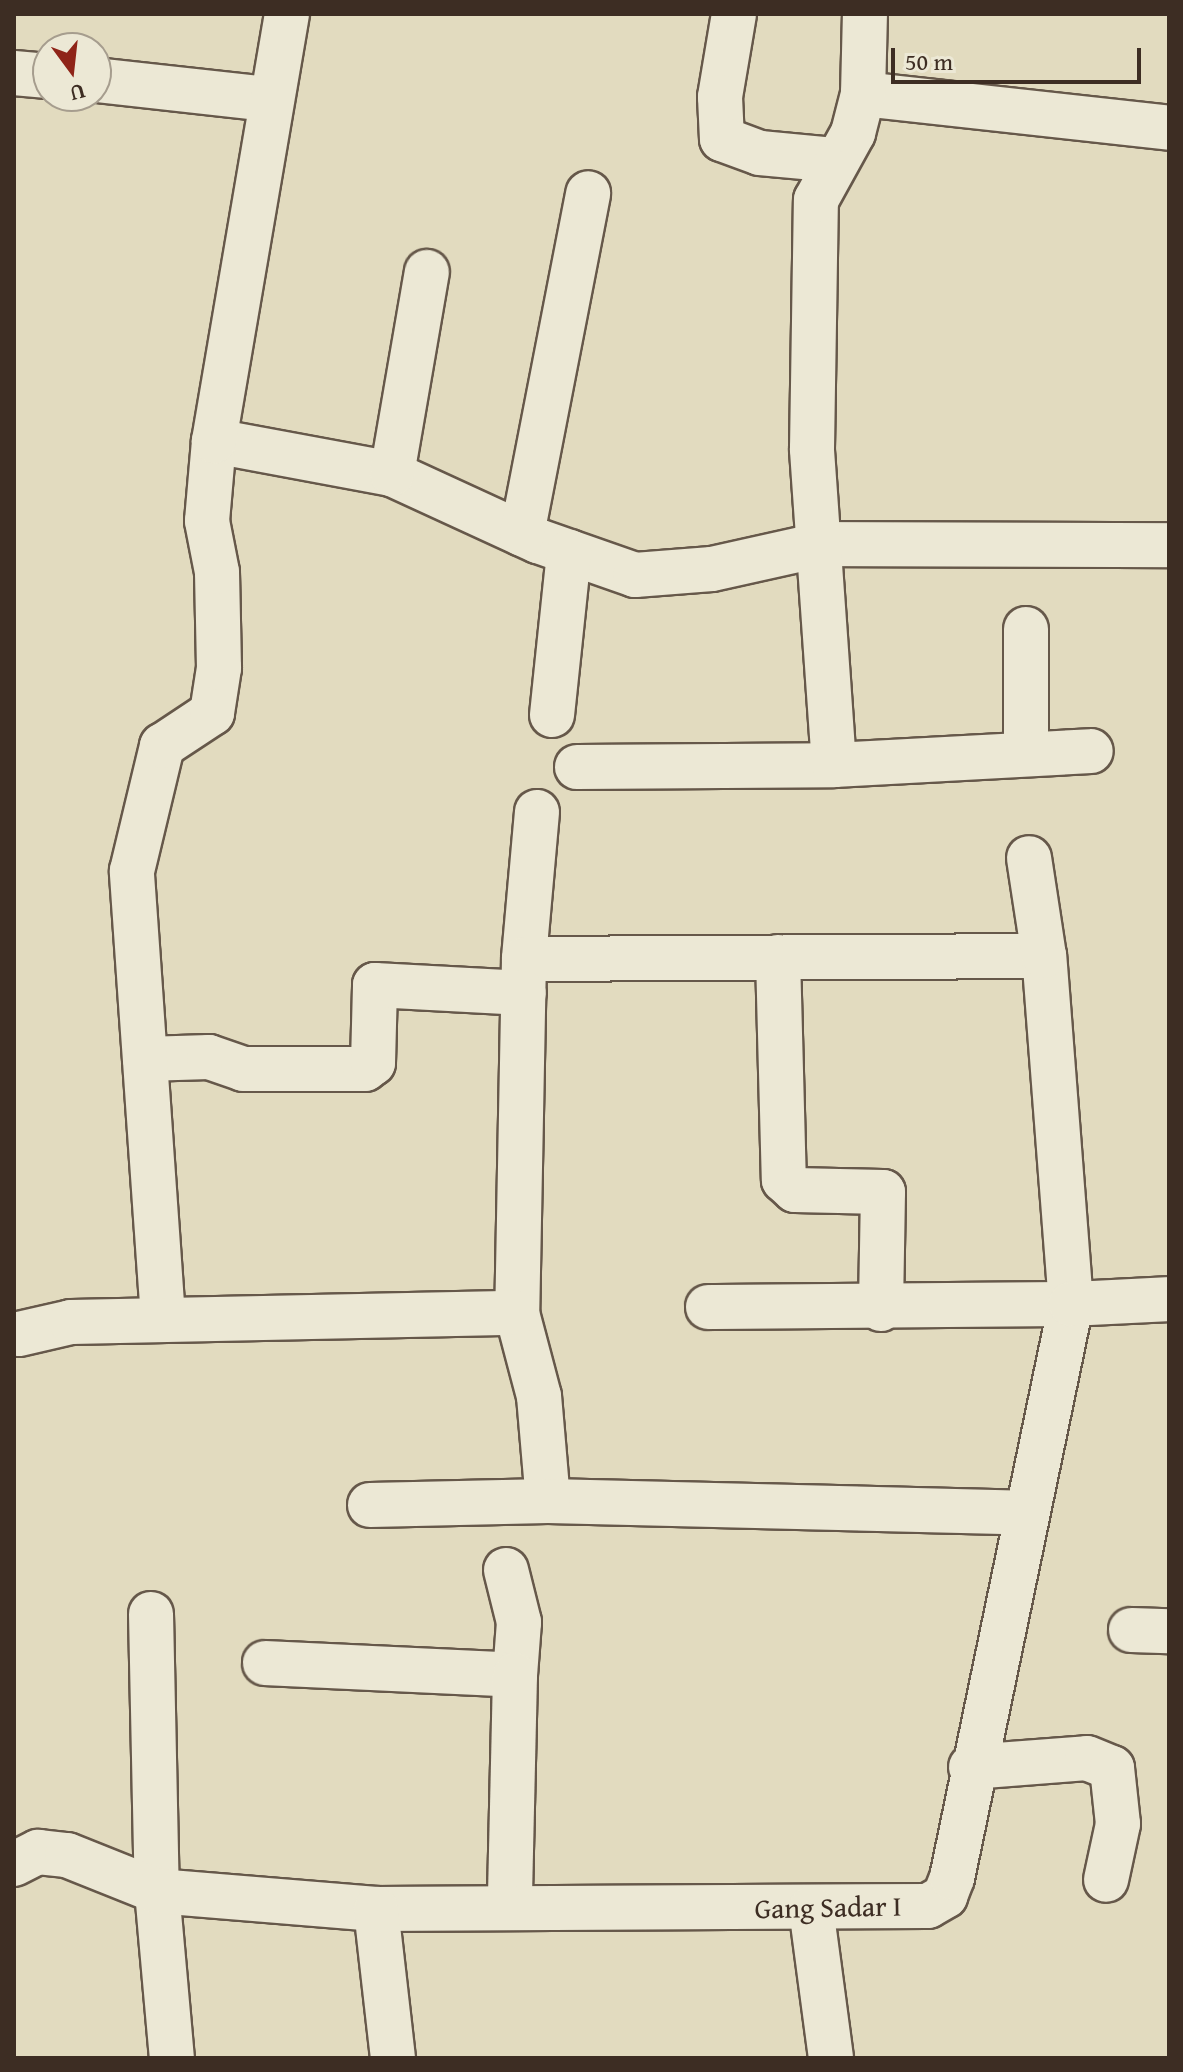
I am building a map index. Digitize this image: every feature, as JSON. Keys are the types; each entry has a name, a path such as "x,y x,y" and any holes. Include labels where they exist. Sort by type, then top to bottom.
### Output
{"street":[{"path":"163,1318 132,871 162,746 212,713 219,668 217,572 207,521 214,441 269,99 287,14"},
{"path":"734,14 720,97 722,139 760,153 834,160"},
{"path":"834,765 824,544 812,449 816,200 834,160 853,133 863,94 865,14"},
{"path":"112,82 269,99"},
{"path":"863,94 1169,128"},
{"path":"522,534 588,193"},
{"path":"392,474 427,272"},
{"path":"214,441 392,474 522,534 635,575 712,569 824,544 1169,545"},
{"path":"552,715 569,552"},
{"path":"1026,629 1026,754"},
{"path":"577,767 834,765 1091,751"},
{"path":"537,812 524,976 517,1313 539,1396 548,1501"},
{"name":"Gang Sadar I","path":"14,1864 38,1852 67,1855 157,1891 376,1909 510,1904 811,1908 928,1906 945,1896 1024,1513 1071,1304 1044,956 1029,858"},
{"path":"145,1059 209,1057 243,1069 365,1069 373,1063 375,985 778,957 1044,956"},
{"path":"778,957 784,1180 795,1190 883,1192 881,1309"},
{"path":"708,1307 881,1309 1169,1299"},
{"path":"19,1334 71,1322 163,1318 517,1313"},
{"path":"370,1505 548,1501 1024,1513"},
{"path":"506,1570 519,1622 510,1904"},
{"path":"151,1614 157,1891 172,2058"},
{"path":"265,1663 515,1675"},
{"path":"971,1767 1087,1758 1112,1768 1118,1824 1106,1880"},
{"path":"811,1908 831,2058"},
{"path":"376,1909 393,2058"}]}
